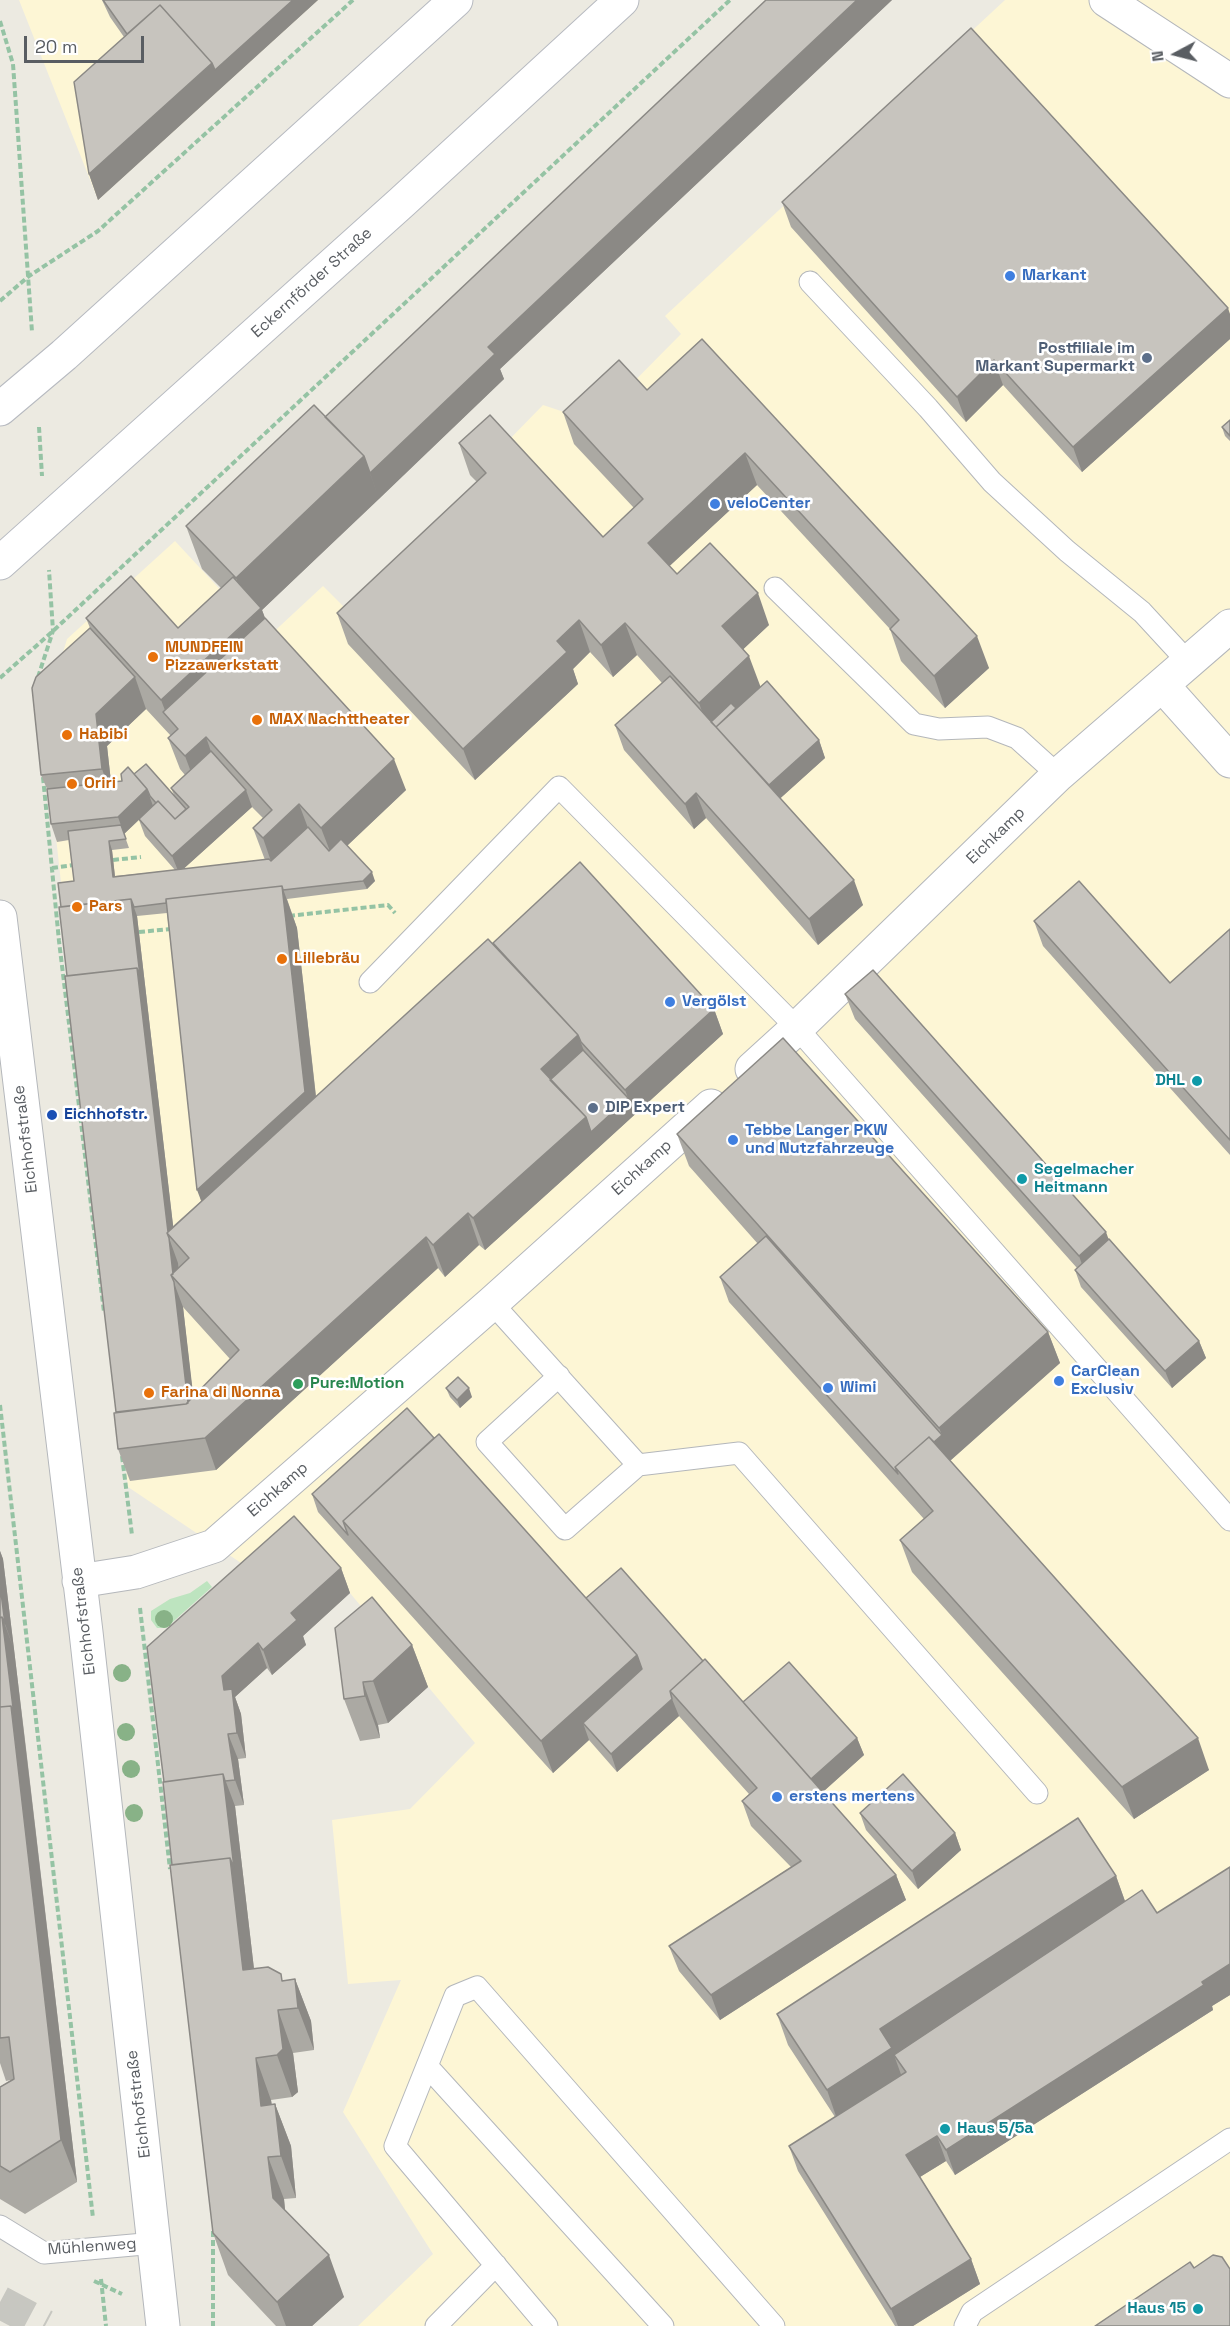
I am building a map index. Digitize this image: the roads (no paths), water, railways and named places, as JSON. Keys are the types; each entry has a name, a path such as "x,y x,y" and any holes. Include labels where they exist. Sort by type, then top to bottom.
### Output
{"street":[{"path":"0,409 456,0"},
{"name":"Eckernförder Straße","path":"0,563 402,202 622,0"},
{"path":"1106,0 1230,81"},
{"name":"Eichkamp","path":"80,1581 136,1572 214,1546 492,1303 796,1029 1058,775 1230,626"},
{"path":"1163,686 1230,761"},
{"name":"Eichhofstraße","path":"0,917 80,1581 163,2318"}],"lane":[{"path":"810,282 928,408 992,482 1067,551 1142,612 1190,663"},
{"path":"775,588 914,724 939,729 988,727 1017,738 1058,775"},
{"path":"370,982 559,787 796,1029 1230,1520"},
{"path":"492,1303 638,1465"},
{"path":"559,1376 487,1442 565,1529 638,1465 738,1453 1038,1793"},
{"path":"547,2326 394,2146 455,1996 477,1987 774,2326"},
{"path":"427,2066 663,2326"},
{"path":"965,2326 972,2312 1230,2139"},
{"name":"Mühlenweg","path":"0,2226 44,2253 155,2243"},
{"path":"436,2326 496,2265"}],"tunnel":[{"path":"0,2302 45,2326"}],"place":[{"name":"Markant","path":"1010,276"},
{"name":"Postfiliale im Markant Supermarkt","path":"1147,358"},
{"name":"veloCenter","path":"715,504"},
{"name":"MUNDFEIN Pizzawerkstatt","path":"153,657"},
{"name":"MAX Nachttheater","path":"257,720"},
{"name":"Habibi","path":"67,735"},
{"name":"Oriri","path":"72,784"},
{"name":"Pars","path":"77,907"},
{"name":"Lillebräu","path":"282,959"},
{"name":"Vergölst","path":"670,1002"},
{"name":"DHL","path":"1197,1081"},
{"name":"DIP Expert","path":"593,1108"},
{"name":"Eichhofstr.","path":"52,1115"},
{"name":"Tebbe Langer PKW und Nutzfahrzeuge","path":"733,1140"},
{"name":"Segelmacher Heitmann","path":"1022,1179"},
{"name":"CarClean Exclusiv","path":"1059,1381"},
{"name":"Pure:Motion","path":"298,1384"},
{"name":"Wimi","path":"828,1388"},
{"name":"Farina di Nonna","path":"149,1393"},
{"name":"erstens mertens","path":"777,1797"},
{"name":"Haus 5/5a","path":"945,2129"},
{"name":"Haus 15","path":"1198,2309"}]}
